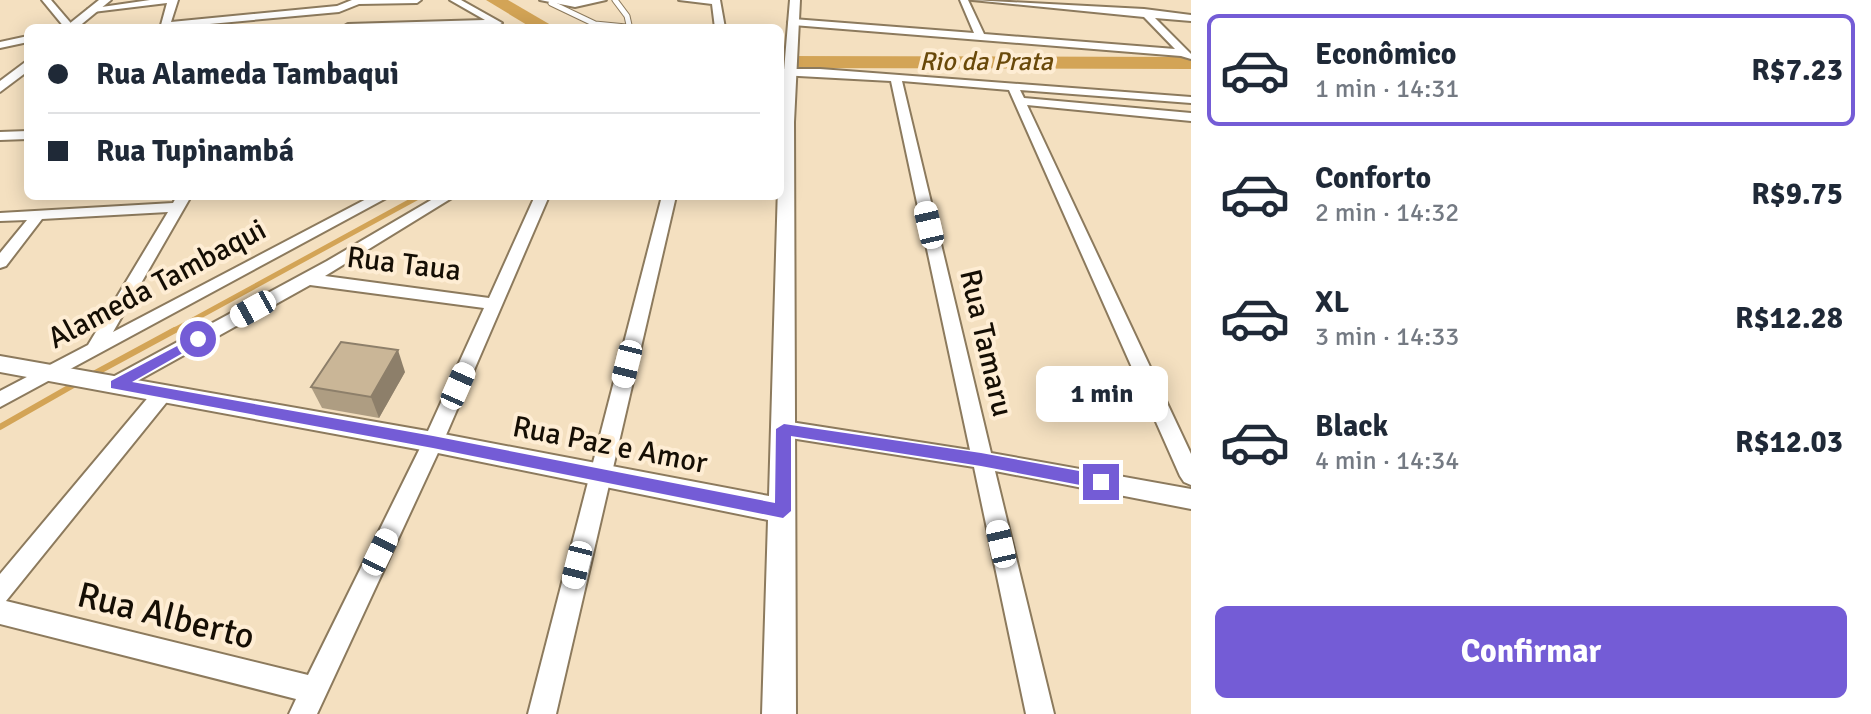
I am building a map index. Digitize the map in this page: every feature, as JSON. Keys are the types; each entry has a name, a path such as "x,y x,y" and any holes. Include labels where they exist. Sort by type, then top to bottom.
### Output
{"street":[{"path":"46,0 67,24"},
{"path":"75,24 106,0"},
{"path":"93,9 173,0 165,24"},
{"path":"177,24 259,12 339,9 360,1 417,0"},
{"path":"454,0 498,24"},
{"path":"548,2 602,0"},
{"path":"683,0 716,1 719,24"},
{"path":"779,714 788,61 795,0"},
{"path":"964,0 981,38"},
{"path":"976,0 1191,18"},
{"path":"1135,0 1188,57"},
{"path":"793,22 1188,57"},
{"path":"0,45 24,40"},
{"path":"788,61 896,79 1191,117"},
{"path":"0,88 22,74"},
{"name":"Rua Tamaru","path":"896,79 1040,714"},
{"path":"1018,95 1051,88 1191,100"},
{"path":"1018,95 1049,171 1191,476"},
{"path":"0,136 24,135"},
{"name":"Alameda Tambaqui","path":"0,400 60,373 95,348 375,200"},
{"path":"108,383 307,279 441,200"},
{"path":"303,714 433,442 540,200"},
{"path":"542,714 668,200"},
{"path":"95,348 182,201"},
{"path":"0,217 182,201"},
{"path":"0,263 38,215"},
{"name":"Rua Taua","path":"307,279 494,304"},
{"name":"Rua Paz e Amor","path":"0,364 433,442 783,511"},
{"path":"0,592 163,393"},
{"path":"784,429 981,460 1191,499"},
{"name":"Rua Alberto","path":"0,612 314,690"}],"lane":[{"path":"615,0 627,16 629,24"},
{"path":"548,2 595,24"}],"building":[{"path":"341,342 398,350 371,397 311,387"}],"waterway":[{"name":"Rio da Prata","path":"495,0 539,24"},
{"name":"Rio da Prata","path":"784,62 1191,63"},
{"path":"171,332 413,200"},
{"path":"90,376 175,330"},
{"path":"0,427 77,383"}],"route":[{"path":"198,339 116,384 783,511 784,429 1101,482"}]}
